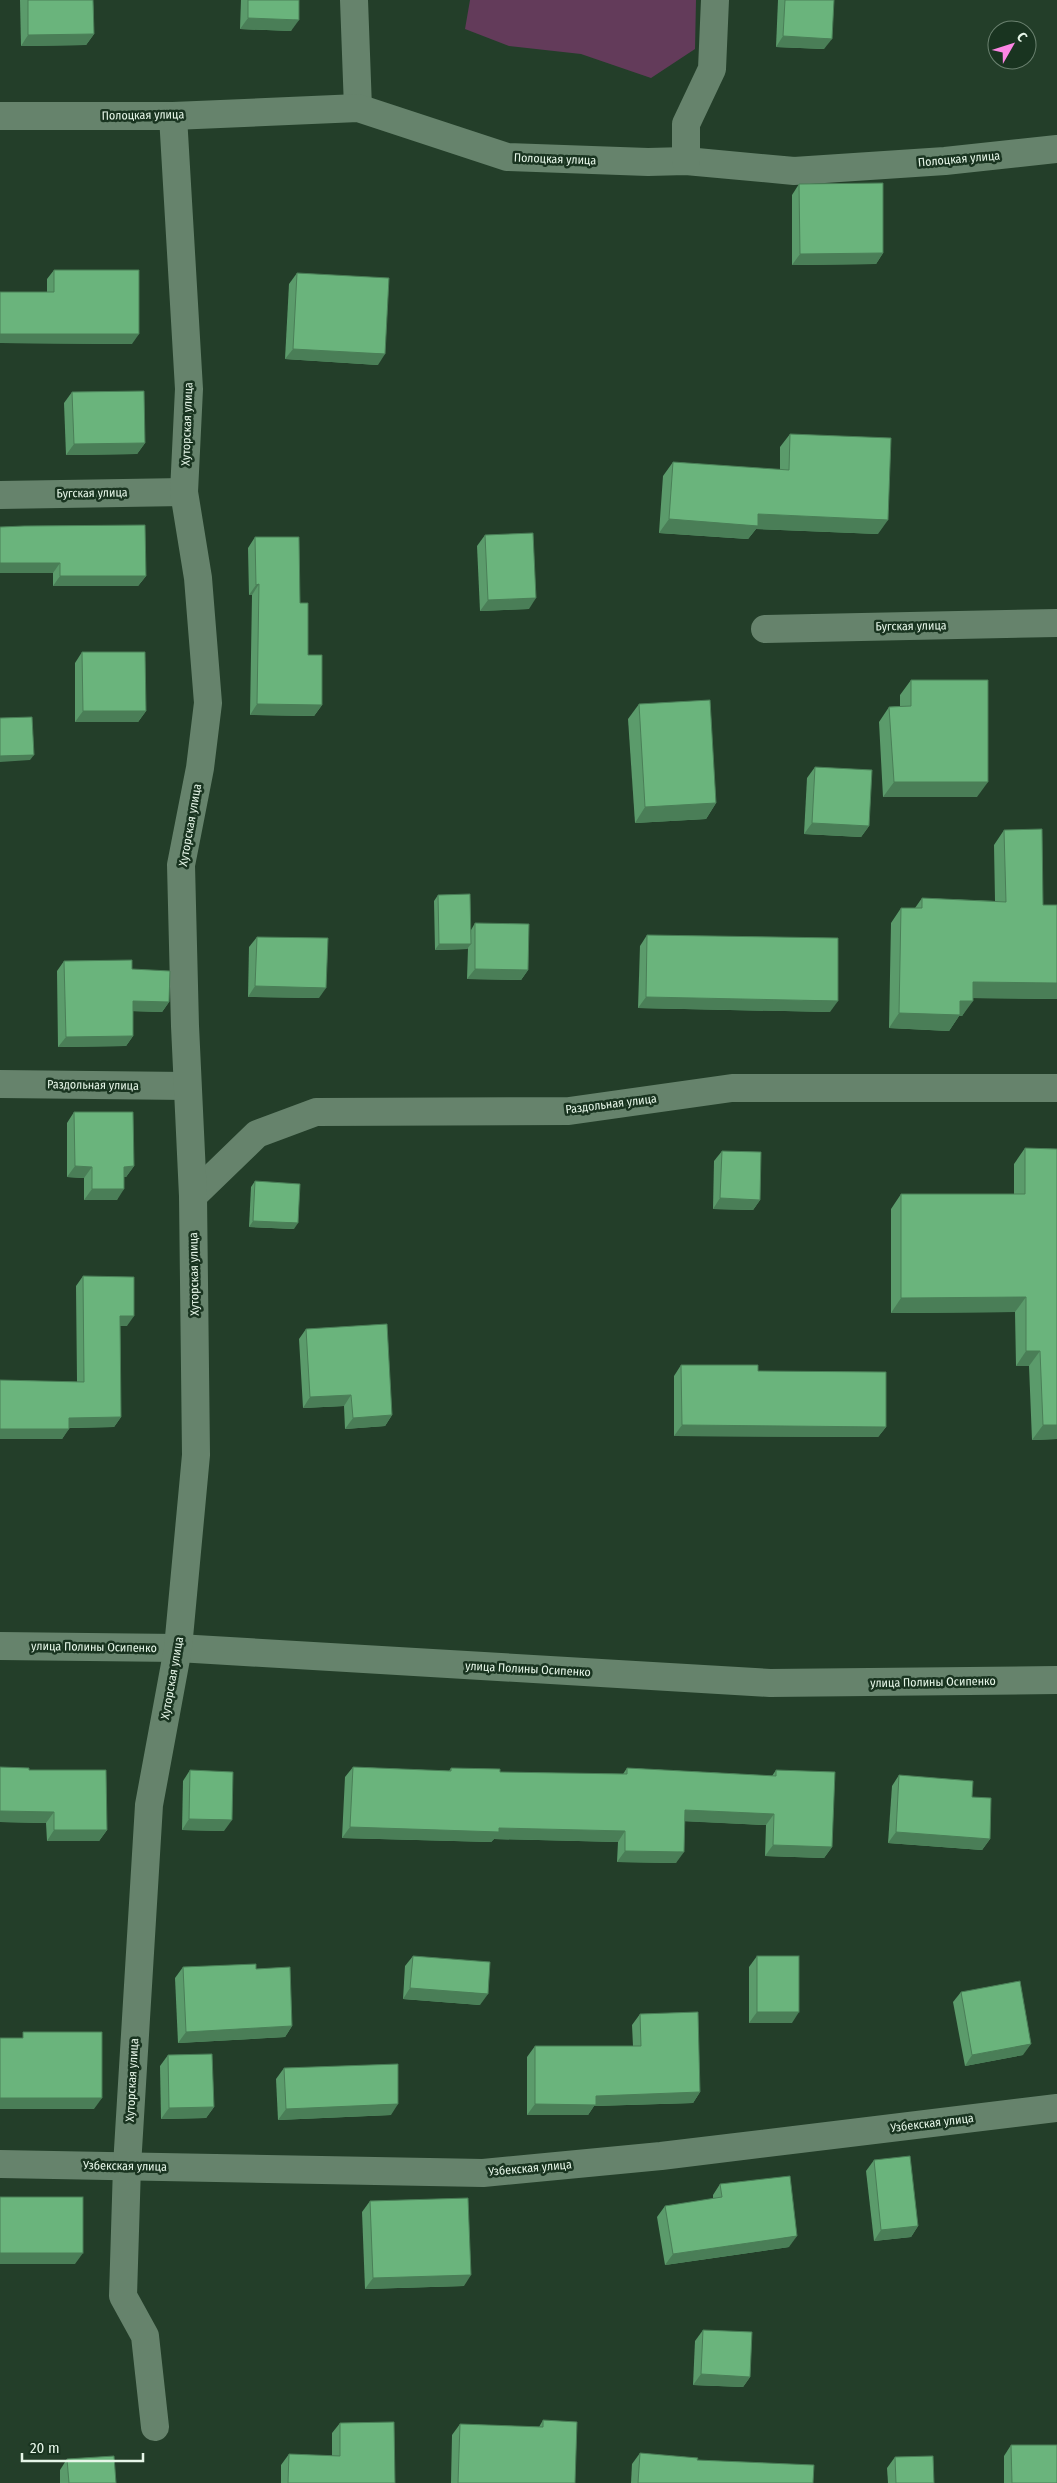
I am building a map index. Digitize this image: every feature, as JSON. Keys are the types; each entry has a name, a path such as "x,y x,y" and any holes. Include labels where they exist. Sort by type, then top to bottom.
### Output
{"street":[{"path":"354,0 358,108"},
{"path":"686,160 686,124 712,69 715,0"},
{"name":"Полоцкая улица","path":"0,116 173,116 358,108 506,157 648,162 686,160 794,170 945,161 1057,148"},
{"name":"Хуторская улица","path":"155,2427 145,2336 123,2296 127,2166 149,1805 178,1648 196,1454 193,1196 187,1086 181,865 200,768 208,703 198,578 184,492 189,389 173,116"},
{"name":"Бугская улица","path":"0,495 184,492"},
{"name":"Бугская улица","path":"765,629 1057,623"},
{"name":"Раздольная улица","path":"0,1084 187,1086"},
{"name":"Раздольная улица","path":"193,1196 257,1134 316,1112 569,1111 732,1088 1057,1088"},
{"name":"улица Полины Осипенко","path":"0,1646 178,1648 770,1683 1057,1680"},
{"name":"Узбекская улица","path":"0,2164 482,2173 661,2156 1057,2108"}],"shaded area":[{"path":"470,0 696,0 695,49 651,78 581,54 509,46 465,29"}],"building":[{"path":"28,0 93,0 94,34 28,35"},
{"path":"248,0 299,0 299,20 248,18"},
{"path":"785,0 834,0 832,39 783,36"},
{"path":"883,183 883,253 800,254 799,184"},
{"path":"54,270 139,270 139,334 0,334 0,292 54,292"},
{"path":"297,273 389,278 385,354 293,349"},
{"path":"144,391 145,443 74,444 72,392"},
{"path":"790,434 891,438 888,520 758,514 758,526 669,519 673,462 789,470"},
{"path":"145,525 146,576 60,576 60,563 0,563 0,527"},
{"path":"533,533 536,598 488,600 485,535"},
{"path":"255,537 299,537 300,603 308,603 308,655 322,655 322,705 257,704 259,584 256,585"},
{"path":"82,652 145,652 146,711 83,711"},
{"path":"911,680 988,680 988,782 894,782 889,707 911,706"},
{"path":"710,700 716,803 645,807 639,704"},
{"path":"32,717 34,755 0,756 0,718"},
{"path":"815,767 872,770 869,826 812,823"},
{"path":"1042,829 1043,905 1057,905 1057,983 973,982 973,1001 960,1001 960,1015 899,1013 901,908 922,908 922,898 1006,902 1004,830"},
{"path":"470,894 471,944 439,944 438,895"},
{"path":"475,923 529,924 528,970 475,969"},
{"path":"647,935 838,938 838,1001 646,997"},
{"path":"257,937 328,938 326,988 255,986"},
{"path":"132,960 132,969 170,971 169,1002 133,1001 133,1036 66,1037 64,961"},
{"path":"74,1112 133,1112 134,1166 124,1167 124,1189 92,1189 92,1167 75,1166"},
{"path":"1025,1148 1057,1149 1057,1425 1043,1425 1040,1351 1026,1351 1026,1297 901,1298 901,1194 1025,1194"},
{"path":"722,1151 761,1152 760,1200 720,1198"},
{"path":"255,1181 300,1184 298,1223 253,1221"},
{"path":"83,1276 134,1277 134,1316 120,1316 121,1417 69,1418 69,1429 0,1429 0,1380 84,1382"},
{"path":"387,1324 392,1415 353,1418 351,1395 310,1397 306,1329"},
{"path":"681,1365 758,1365 758,1371 886,1372 886,1427 682,1425"},
{"path":"0,1767 29,1768 29,1770 106,1770 107,1830 54,1830 54,1812 0,1811"},
{"path":"353,1767 451,1771 451,1768 500,1769 500,1772 627,1774 627,1768 776,1776 776,1770 835,1772 832,1847 773,1845 774,1814 685,1810 684,1852 625,1851 625,1831 499,1828 499,1832 350,1827"},
{"path":"190,1770 233,1772 232,1820 189,1819"},
{"path":"899,1775 973,1781 972,1797 991,1798 990,1839 896,1832"},
{"path":"413,1956 490,1962 488,1994 410,1988"},
{"path":"757,1956 799,1956 799,2012 757,2012"},
{"path":"256,1964 256,1969 290,1967 292,2026 186,2032 183,1967"},
{"path":"1020,1981 1031,2044 972,2055 961,1992"},
{"path":"698,2012 700,2092 596,2096 596,2105 535,2104 535,2046 641,2046 640,2014"},
{"path":"23,2032 102,2032 102,2098 0,2098 0,2038 23,2038"},
{"path":"212,2054 214,2107 169,2108 168,2055"},
{"path":"398,2064 398,2104 286,2109 284,2068"},
{"path":"910,2156 918,2226 881,2230 874,2160"},
{"path":"790,2176 797,2236 673,2254 665,2206 722,2197 720,2184"},
{"path":"0,2197 83,2197 83,2253 0,2253"},
{"path":"468,2198 471,2275 373,2278 370,2201"},
{"path":"703,2330 752,2332 750,2377 701,2374"},
{"path":"543,2420 577,2422 575,2483 458,2483 460,2424 543,2427"},
{"path":"394,2422 395,2483 288,2483 289,2454 340,2456 340,2423"},
{"path":"1011,2445 1057,2445 1057,2483 1012,2483"},
{"path":"640,2453 698,2458 697,2460 814,2465 813,2483 638,2483"},
{"path":"114,2456 116,2483 69,2483 67,2459"},
{"path":"933,2456 934,2483 896,2483 895,2457"}]}
